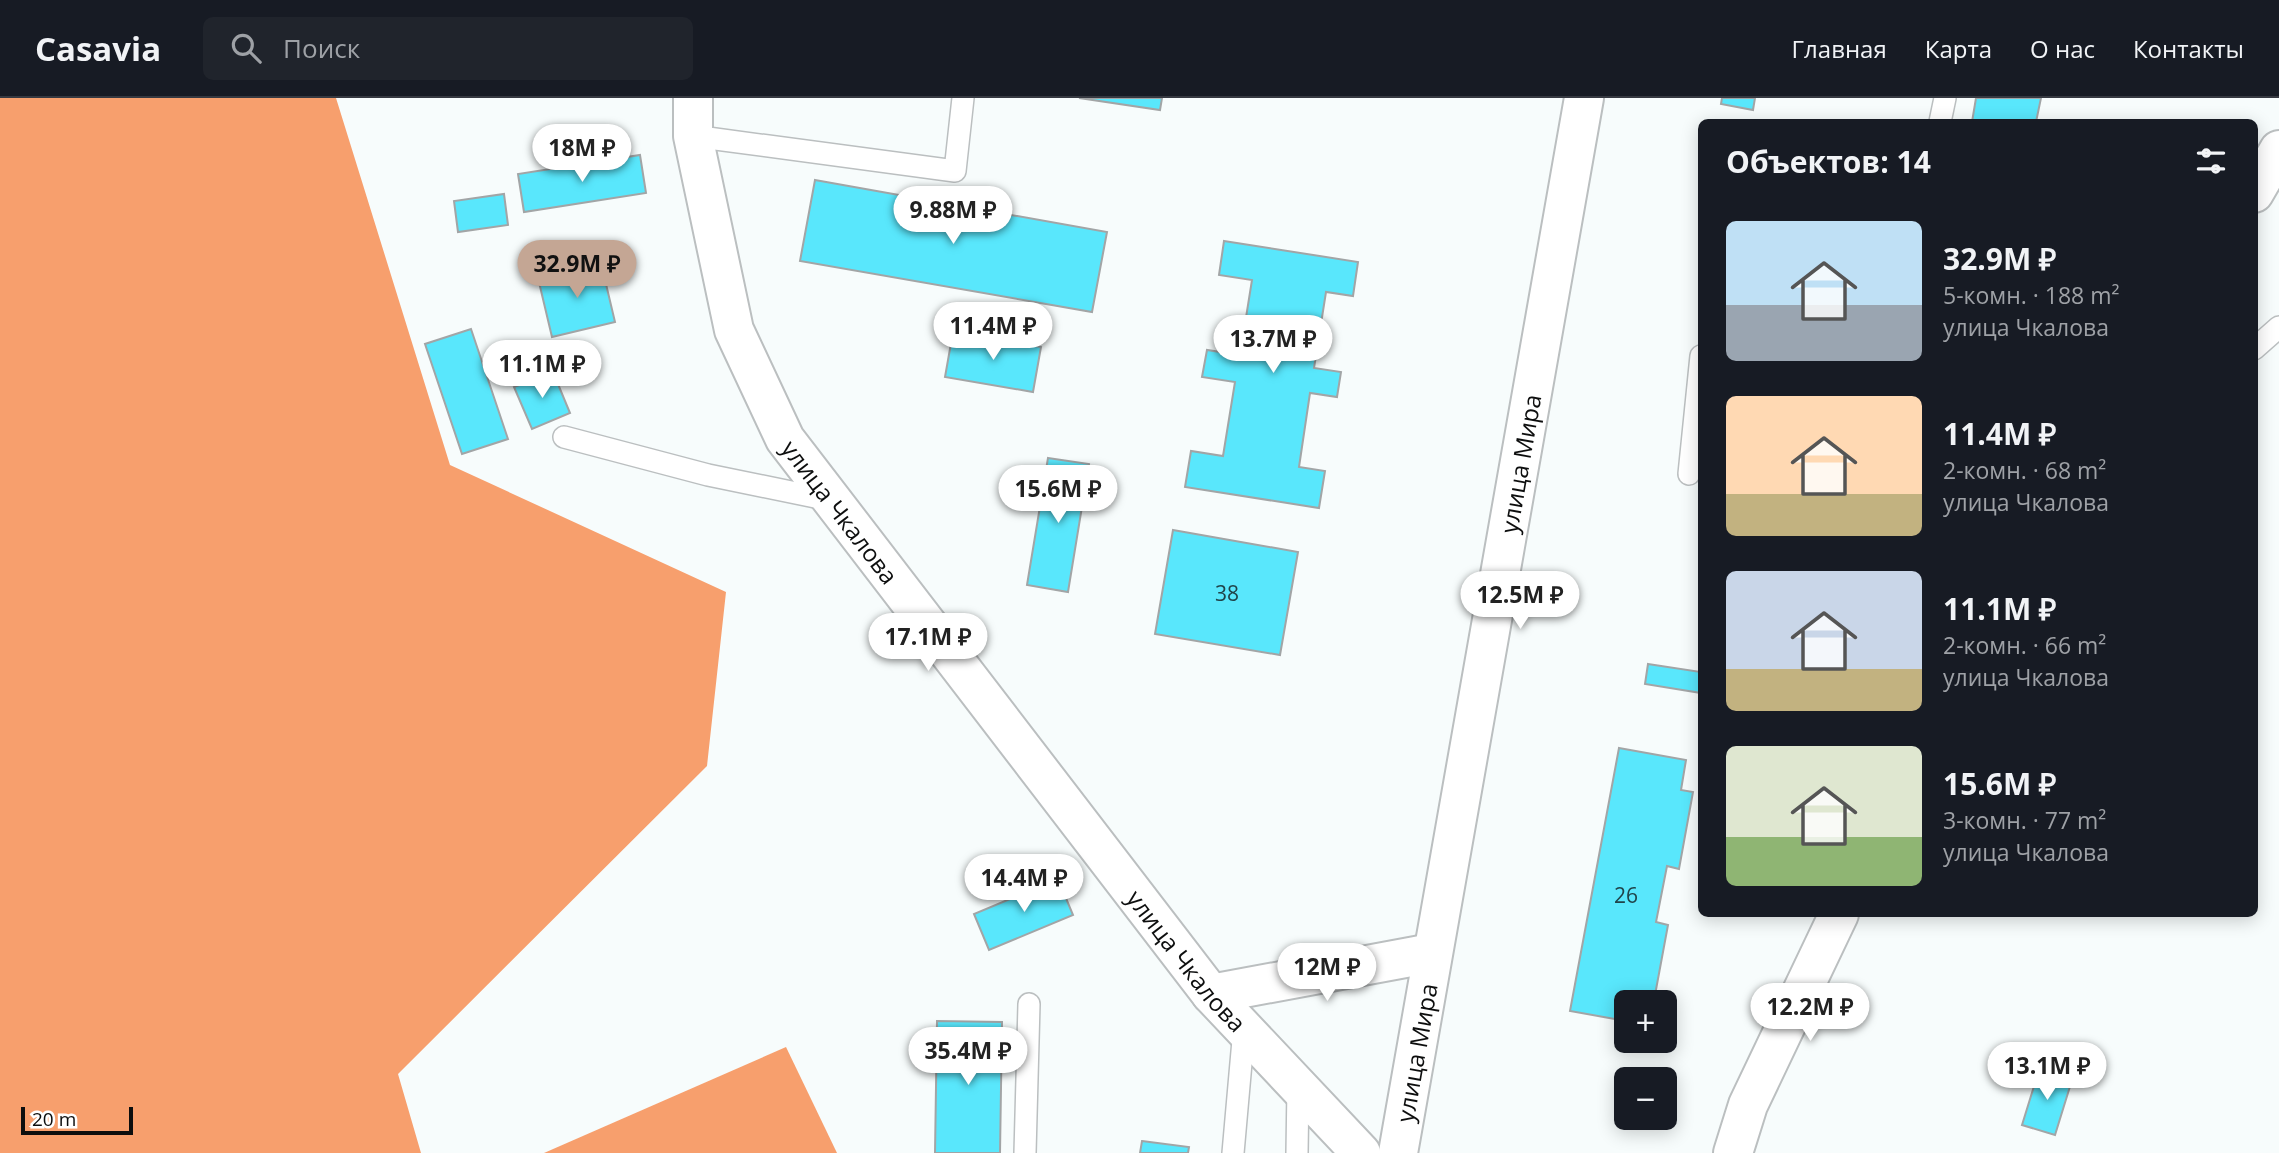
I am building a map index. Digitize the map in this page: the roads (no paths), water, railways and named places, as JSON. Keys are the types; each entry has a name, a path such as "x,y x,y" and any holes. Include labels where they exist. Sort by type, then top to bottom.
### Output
{"street":[{"name":"улица Чкалова","path":"693,98 693,136 734,330 785,439 1211,994 1361,1153"},
{"name":"улица Мира","path":"1398,1153 1584,98"},
{"path":"2258,186 2279,150"},
{"path":"1733,1153 1748,1105 1838,917"},
{"name":"улица Мира","path":"1211,994 1432,953"}],"lane":[{"path":"693,136 955,171 963,98"},
{"path":"1941,119 1945,98"},
{"path":"2258,345 2279,327"},
{"path":"1689,474 1698,386"},
{"path":"564,437 708,475 832,500"},
{"path":"1025,1153 1029,1004"},
{"path":"1233,1153 1244,1030"},
{"path":"1297,1153 1298,1086"}]}
